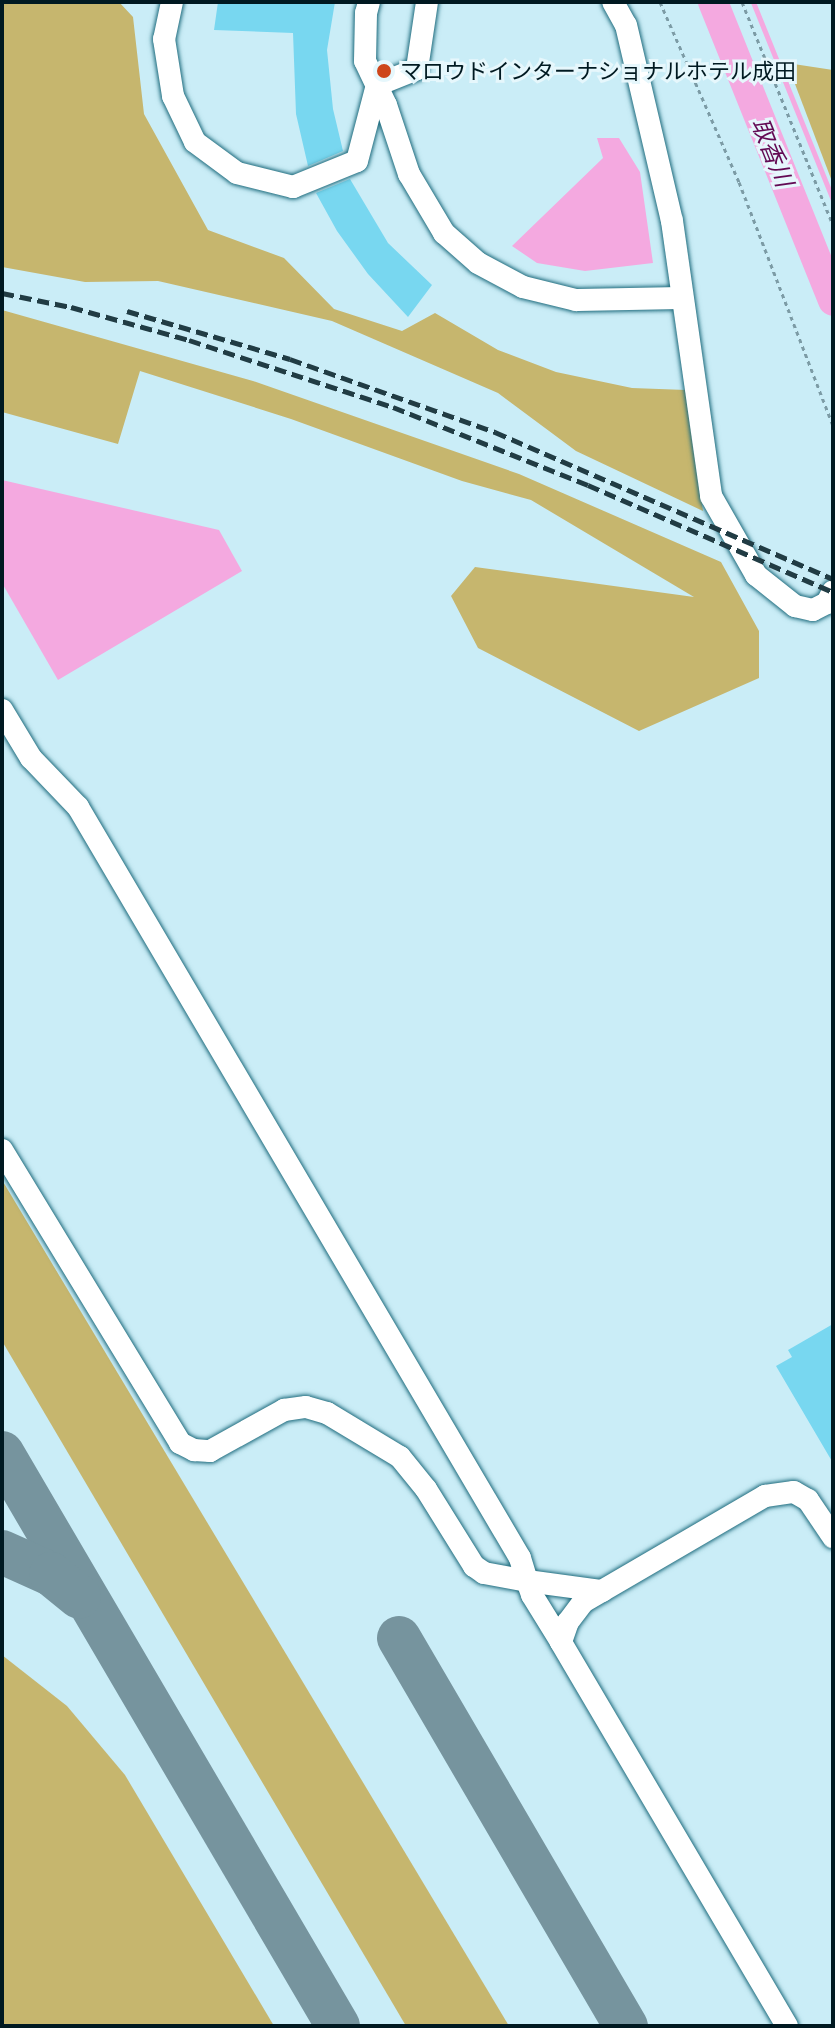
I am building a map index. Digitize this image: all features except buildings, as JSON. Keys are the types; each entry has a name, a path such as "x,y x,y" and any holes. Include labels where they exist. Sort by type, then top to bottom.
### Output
{"street":[{"path":"172,2 164,39 173,96 195,142 237,173 293,187 357,161 377,85"},
{"path":"369,2 365,61 422,201 444,233 478,263 523,287 576,300 682,298"},
{"path":"377,85 417,69 427,2"},
{"path":"613,2 626,25 672,221 711,496 756,575 795,606 813,610 827,603 833,591"},
{"path":"2,710 31,758 78,807 520,1558 527,1581 561,1642 787,2026"},
{"path":"2,1150 180,1443 194,1450 210,1451 284,1410 306,1407 327,1413 400,1457 426,1489 474,1566 484,1573 602,1591"},
{"path":"561,1642 568,1622 583,1602 765,1496 794,1492 808,1500 833,1537"}],"path":[{"path":"660,2 739,182 833,425"},
{"path":"742,2 833,225"}],"shaded area":[{"path":"2,2 119,2 133,17 144,114 208,230 284,258 334,309 402,331 435,313 498,350 556,372 632,388 686,390 703,511 576,451 498,393 332,321 158,281 85,282 2,267"},
{"path":"787,63 833,70 833,184"},
{"path":"597,138 619,138 640,172 653,263 585,271 537,263 512,246 603,158"},
{"path":"2,310 253,381 519,474 721,562 759,631 759,678 639,731 478,648 451,596 475,567 694,597 531,500 462,481 291,419 140,371 118,444 2,412"},
{"path":"2,480 219,530 242,571 58,680 2,583"},
{"path":"2,1180 509,2026 406,2026 2,1341"},
{"path":"2,1655 67,1706 125,1775 274,2026 2,2026"}],"waterway":[{"name":"取香川","path":"713,2 833,301"},
{"path":"753,2 833,200"}],"taxiway":[{"path":"2,1453 338,2026"},
{"path":"2,1552 51,1574 79,1597"},
{"path":"399,1638 626,2026"}],"railway":[{"path":"2,293 71,307 189,340 393,407 588,485 833,592"},
{"path":"127,311 290,359 495,432 833,579"}],"place":[{"name":"マロウドインターナショナルホテル成田","path":"384,71"}]}
